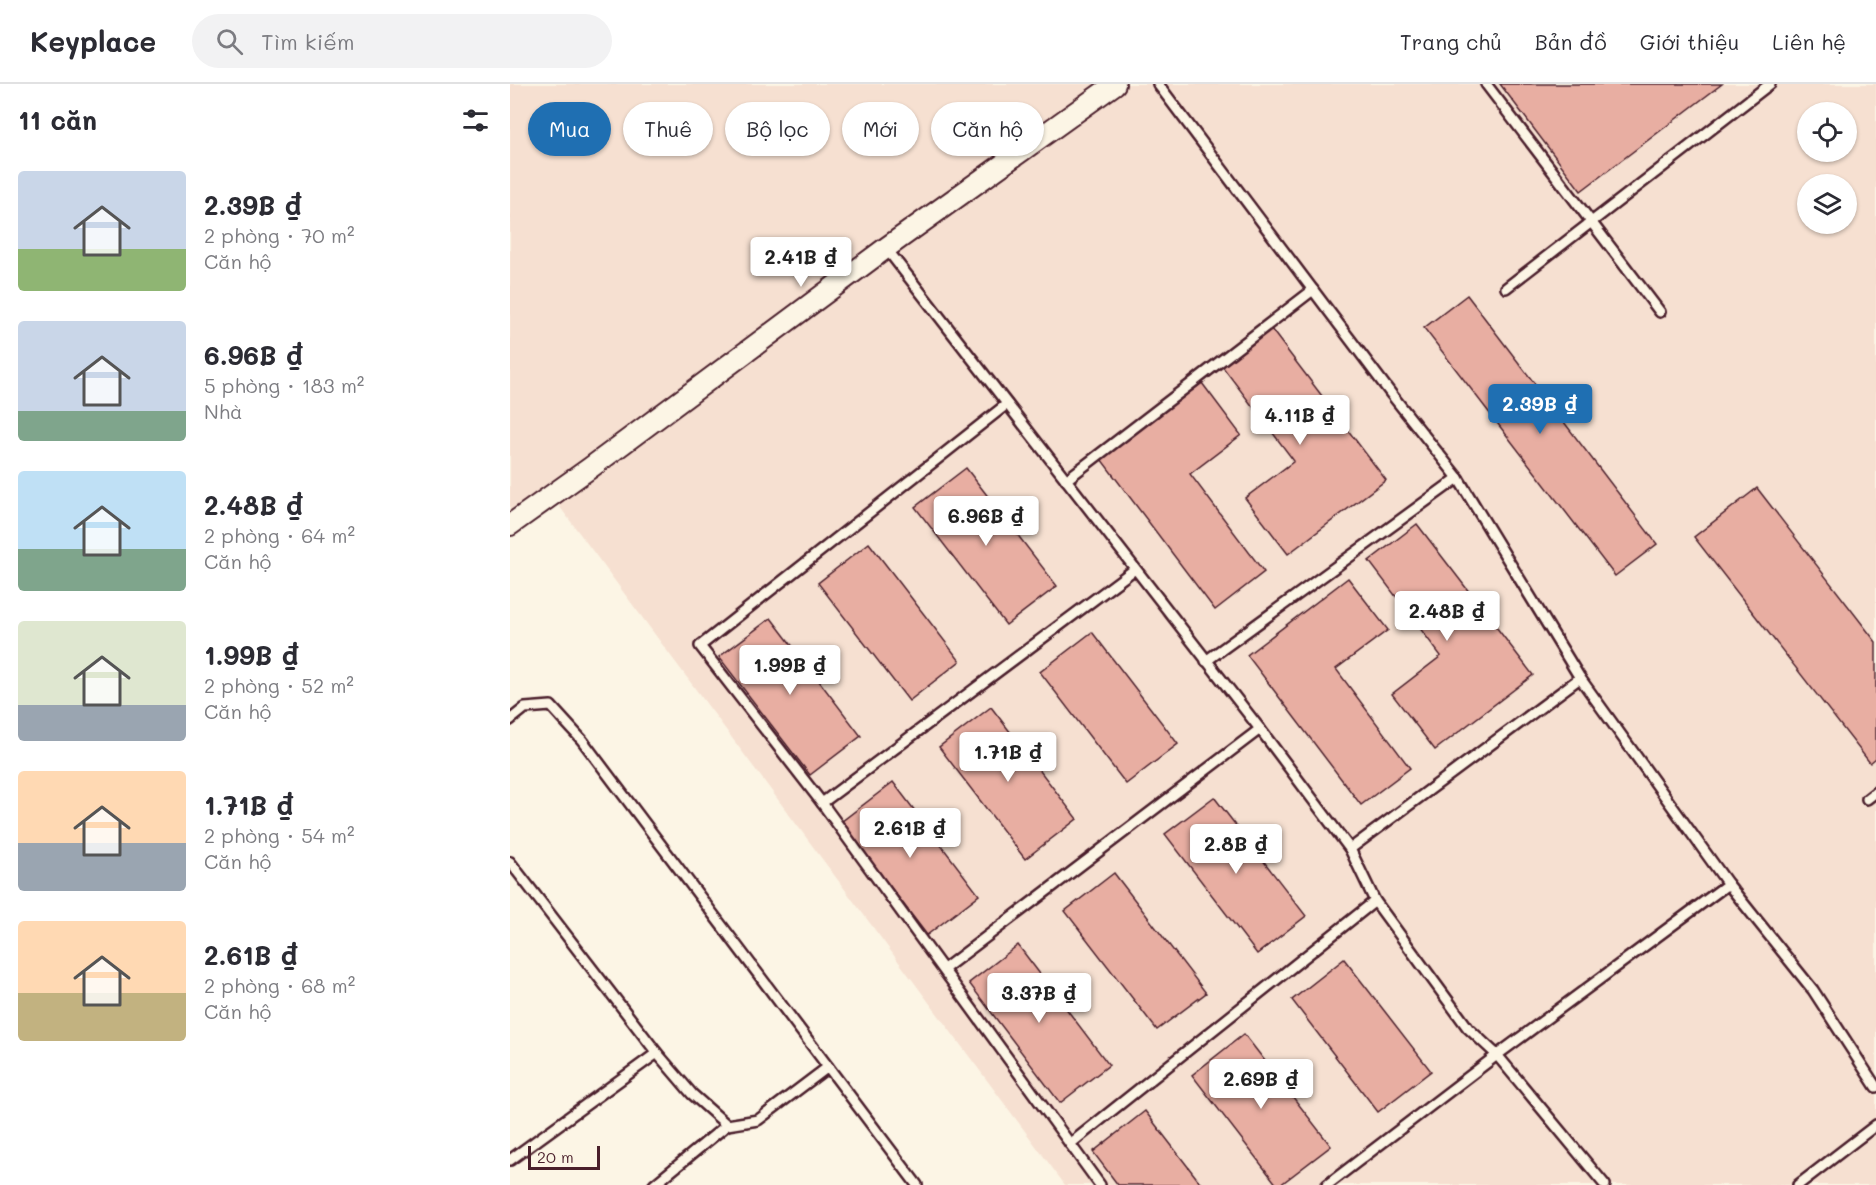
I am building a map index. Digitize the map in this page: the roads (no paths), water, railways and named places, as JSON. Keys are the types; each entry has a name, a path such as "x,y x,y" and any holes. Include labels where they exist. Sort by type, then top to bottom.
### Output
{"street":[{"path":"510,525 886,248 1115,84"}],"lane":[{"path":"1158,84 1458,478 1580,678 1728,884 1813,990 1876,1087"},
{"path":"1486,84 1660,312"},
{"path":"1506,288 1770,84"},
{"path":"886,248 1260,729 1350,849 1375,902 1468,1028 1497,1055 1605,1185"},
{"path":"1066,480 1313,290"},
{"path":"1007,404 700,646 822,802 1101,1185"},
{"path":"1206,661 1458,478"},
{"path":"822,802 1135,569"},
{"path":"1350,849 1580,678"},
{"path":"510,720 525,708 551,706 582,740 917,1185"},
{"path":"944,969 1260,729"},
{"path":"1867,799 1876,792"},
{"path":"510,862 657,1053 692,1094 727,1125"},
{"path":"1327,1185 1497,1055 1728,884"},
{"path":"1071,1144 1375,902"},
{"path":"510,1160 657,1053"},
{"path":"654,1185 727,1125 758,1120 828,1068"},
{"path":"1798,1185 1876,1125"}]}
